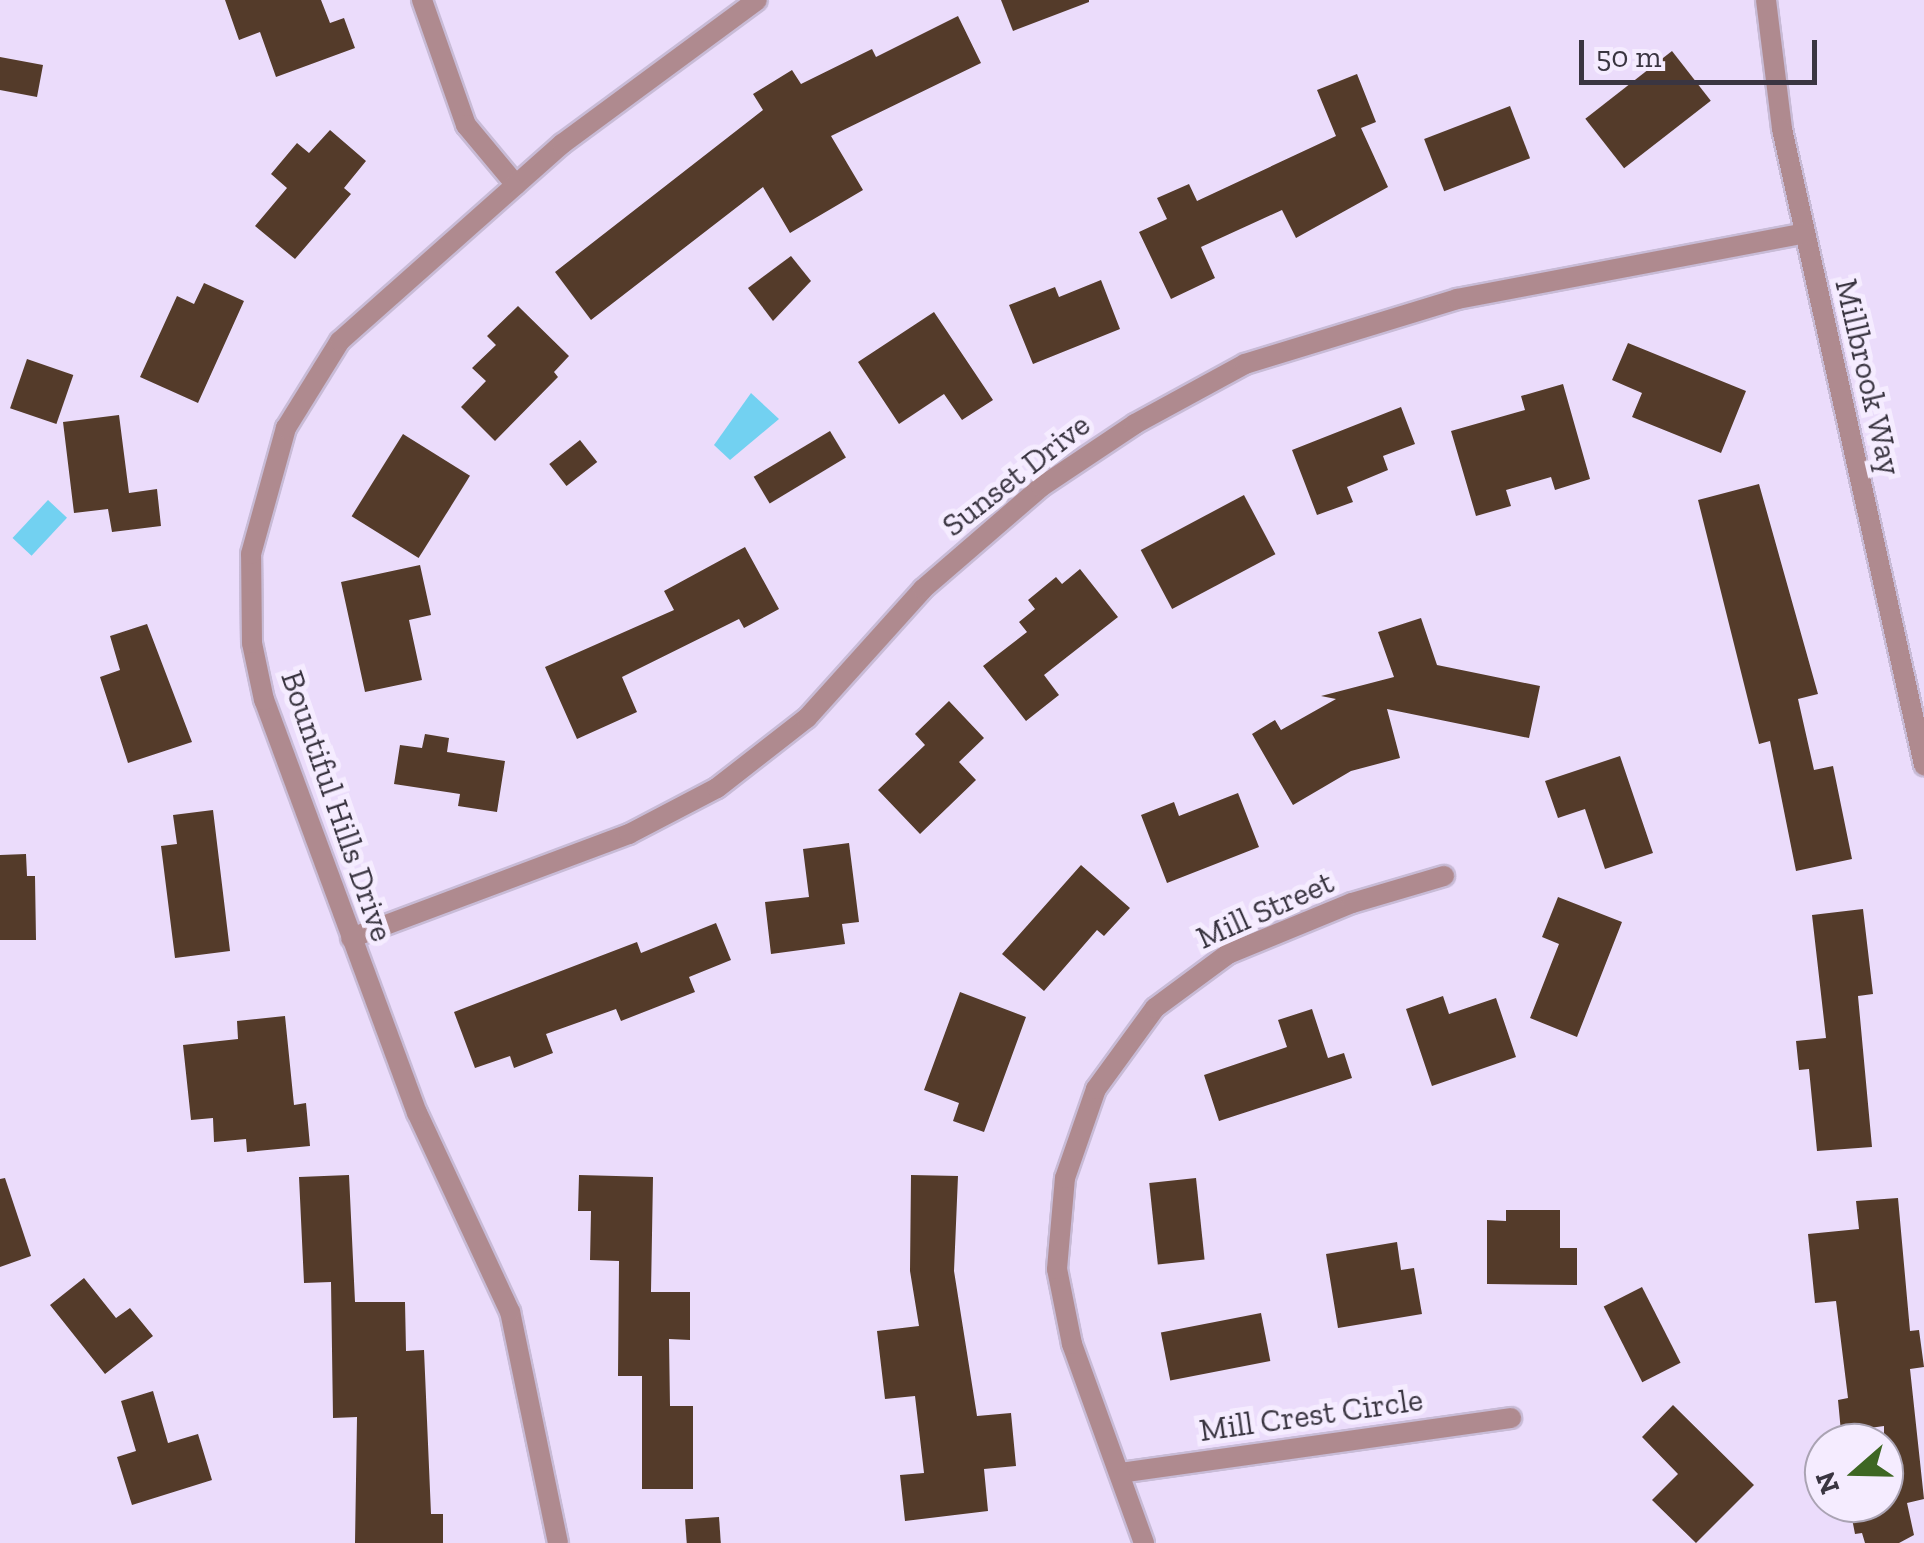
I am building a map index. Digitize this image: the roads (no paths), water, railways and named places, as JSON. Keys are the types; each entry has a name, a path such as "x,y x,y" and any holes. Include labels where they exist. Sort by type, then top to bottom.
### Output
{"street":[{"path":"422,0 466,125 516,185"},
{"name":"Bountiful Hills Drive","path":"558,1543 510,1312 416,1113 256,671 249,586 256,523 286,428 340,341 646,76 757,0"},
{"name":"Millbrook Way","path":"1766,0 1782,129 1924,765"},
{"name":"Sunset Drive","path":"351,938 628,834 717,788 807,718 923,589 1027,498 1135,424 1244,364 1456,299 1805,233"},
{"name":"Mill Street","path":"1144,1543 1072,1344 1057,1269 1065,1178 1096,1089 1156,1008 1228,954 1352,903 1444,876"},
{"name":"Mill Crest Circle","path":"1120,1473 1511,1418"}],"water":[{"path":"751,393 779,419 730,460 714,445"},
{"path":"48,500 67,518 32,556 13,538"}]}
